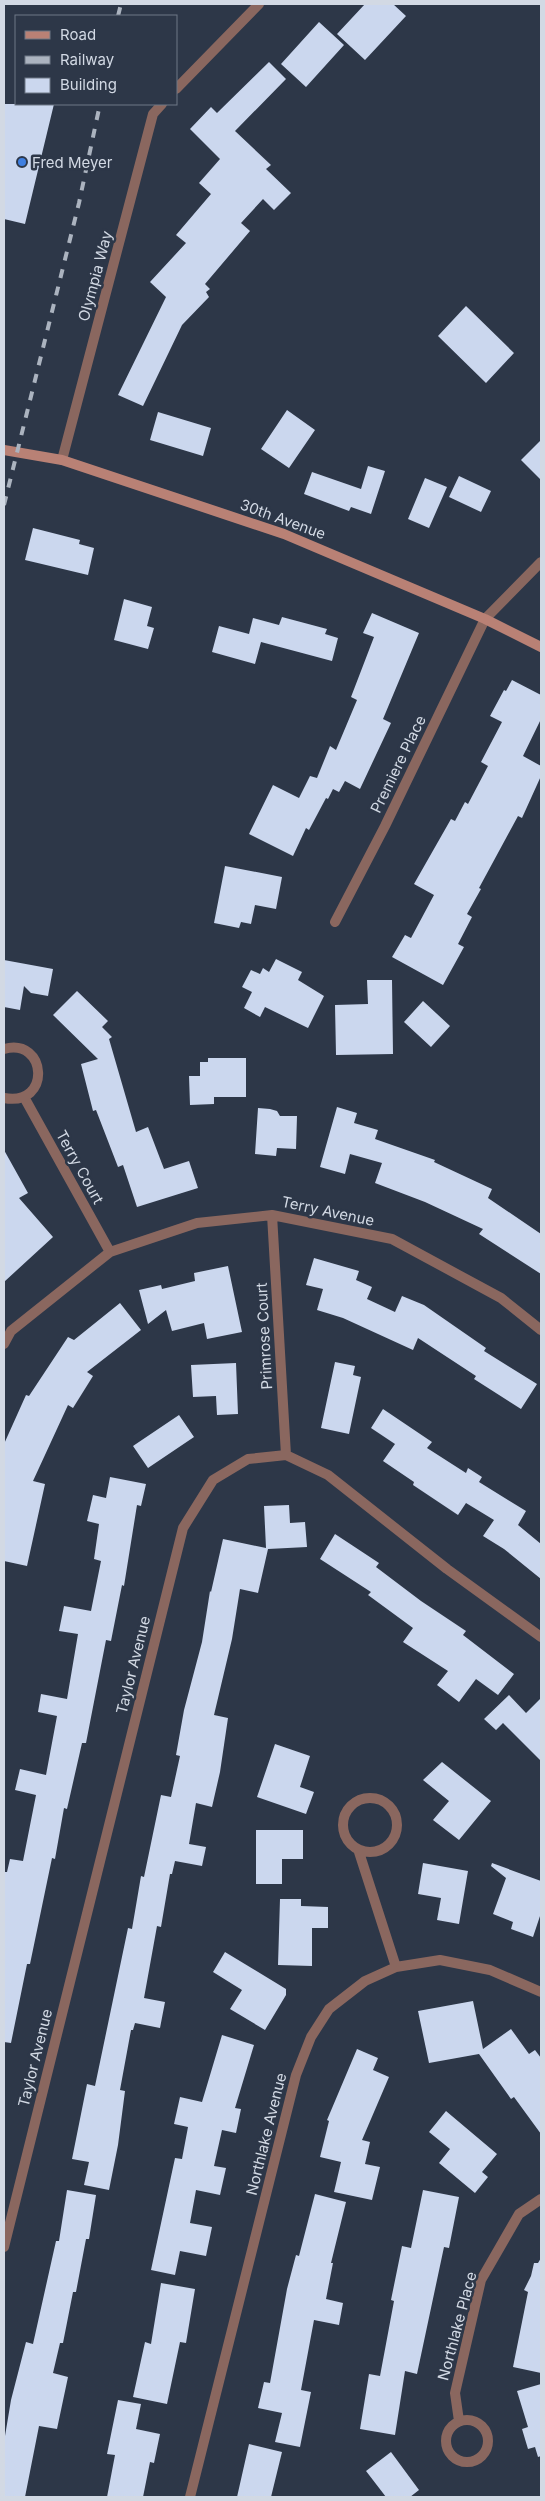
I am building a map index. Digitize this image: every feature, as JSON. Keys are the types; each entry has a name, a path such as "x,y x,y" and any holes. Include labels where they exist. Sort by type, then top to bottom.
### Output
{"street":[{"path":"178,87 259,4"},
{"name":"Olympia Way","path":"62,460 152,114 161,105"},
{"name":"30th Avenue","path":"4,450 62,460 284,534 485,619 541,647"},
{"name":"Premiere Place","path":"335,922 385,826 485,619 541,562"},
{"path":"4,1049 21,1048 30,1053 36,1061 39,1071 38,1081 33,1090 24,1097 4,1098"},
{"name":"Terry Court","path":"24,1097 110,1252"},
{"name":"Terry Avenue","path":"4,1344 11,1331 110,1252 198,1223 272,1215 392,1240 502,1298 541,1330"},
{"name":"Primrose Court","path":"272,1215 286,1456"},
{"name":"Taylor Avenue","path":"4,2247 183,1528 213,1480 248,1459 286,1456 328,1475 447,1569 541,1637"},
{"path":"358,1849 368,1852 378,1851 388,1846 394,1838 398,1827 396,1817 392,1807 383,1800 363,1798 353,1804 343,1822 344,1832 350,1842 358,1849 396,1967"},
{"name":"Northlake Avenue","path":"190,2497 281,2134 304,2056 311,2038 329,2008 365,1981 396,1967 440,1960 490,1970 541,1992"},
{"name":"Northlake Place","path":"459,2421 455,2393 481,2280 519,2214 541,2199"},
{"path":"473,2420 484,2429 487,2435 486,2449 477,2460 470,2462 457,2460 447,2450 446,2436 453,2424 459,2421 473,2420"}],"building":[{"path":"365,4 393,4 406,16 365,60 337,34"},
{"path":"319,22 344,45 306,87 281,64"},
{"path":"269,62 286,79 235,131 271,165 266,169 291,193 274,210 263,199 241,223 250,231 205,284 210,289 206,292 209,297 182,325 143,406 118,395 166,297 150,282 186,243 176,235 211,194 199,183 220,159 190,129 211,107 217,113"},
{"name":"Fred Meyer","path":"4,104 54,105 25,224 4,219"},
{"path":"466,306 514,353 486,383 438,336"},
{"path":"287,410 315,430 289,468 261,449"},
{"path":"158,412 211,428 203,456 150,440"},
{"path":"541,440 541,480 521,460"},
{"path":"368,466 385,471 371,514 351,507 349,511 304,494 312,472 361,489"},
{"path":"459,476 491,491 481,512 449,497"},
{"path":"425,478 447,487 429,528 408,519"},
{"path":"33,528 80,540 79,544 94,548 88,575 25,560"},
{"path":"124,599 152,607 147,626 154,628 148,649 114,640"},
{"path":"372,613 419,633 383,719 391,723 360,789 345,781 339,792 333,789 309,830 306,828 293,856 249,834 273,785 299,798 310,776 317,778 330,746 336,750 357,700 351,697 374,637 363,633"},
{"path":"282,617 327,629 325,634 338,638 332,661 261,642 255,664 212,652 219,626 249,634 253,618 279,625"},
{"path":"512,680 541,695 541,719 523,756 541,766 541,776 522,818 518,816 479,888 481,889 467,914 472,917 458,944 464,947 443,985 392,957 405,935 411,938 434,895 414,884 451,819 455,821 465,802 468,804 488,766 481,762 502,722 490,716 504,690 506,691"},
{"path":"225,866 282,877 276,909 255,905 251,924 241,922 239,928 214,923"},
{"path":"276,959 302,972 298,980 324,996 308,1028 265,1007 260,1017 244,1008 252,992 242,987 251,970 260,974 263,968 269,972"},
{"path":"4,960 53,969 48,996 31,993 24,986 20,1010 4,1007"},
{"path":"367,980 392,980 393,1054 336,1055 335,1005 368,1004"},
{"path":"77,991 108,1021 102,1027 112,1037 109,1039 136,1132 148,1127 164,1169 189,1161 198,1188 137,1207 123,1165 118,1167 96,1110 93,1111 81,1064 98,1059 53,1015"},
{"path":"423,1001 450,1026 431,1047 404,1022"},
{"path":"208,1058 246,1058 246,1097 214,1097 214,1104 190,1105 189,1076 200,1076 200,1062 208,1062"},
{"path":"337,1107 357,1113 354,1123 378,1130 375,1139 435,1160 434,1162 492,1189 488,1198 541,1234 541,1274 479,1234 483,1229 425,1202 375,1183 382,1163 350,1154 345,1174 320,1167"},
{"path":"258,1108 277,1111 280,1116 297,1116 296,1149 277,1148 276,1156 255,1154"},
{"path":"4,1150 28,1193 19,1198 53,1237 4,1282"},
{"path":"314,1258 359,1271 356,1280 372,1287 367,1299 395,1312 402,1296 424,1305 486,1348 484,1351 537,1384 521,1409 474,1379 476,1376 418,1338 413,1350 343,1318 317,1310 323,1289 306,1285"},
{"path":"228,1266 242,1332 207,1339 204,1323 172,1331 166,1310 148,1324 139,1290 161,1285 162,1289 195,1281 194,1273"},
{"path":"120,1303 141,1330 87,1372 93,1376 73,1408 68,1405 33,1481 45,1484 27,1566 4,1561 4,1444 26,1395 29,1396 68,1337 74,1340"},
{"path":"335,1362 355,1366 353,1375 361,1377 349,1434 321,1428"},
{"path":"236,1363 238,1414 217,1415 216,1396 193,1397 191,1365"},
{"path":"383,1409 432,1442 427,1448 466,1473 468,1468 482,1477 479,1482 526,1511 518,1525 541,1544 541,1579 504,1549 483,1536 494,1520 466,1503 458,1515 413,1485 414,1482 383,1461 395,1444 371,1428"},
{"path":"179,1415 194,1437 148,1468 133,1446"},
{"path":"110,1477 146,1484 141,1506 137,1505 124,1586 122,1585 111,1641 106,1640 86,1743 82,1743 67,1809 64,1808 55,1859 52,1858 11,2043 4,2042 4,1872 7,1872 10,1859 23,1861 36,1795 15,1790 20,1769 46,1775 57,1716 38,1712 41,1694 67,1699 78,1634 59,1631 64,1606 91,1611 101,1561 94,1559 99,1524 87,1521 93,1495 106,1498"},
{"path":"289,1505 290,1523 305,1522 307,1547 268,1549 258,1593 240,1589 232,1639 214,1715 228,1718 220,1772 212,1807 196,1803 189,1844 206,1847 202,1866 175,1861 172,1874 170,1874 161,1927 157,1926 144,1998 165,2002 160,2028 135,2023 133,2030 131,2030 120,2090 125,2091 118,2145 109,2190 84,2185 89,2162 72,2159 87,2084 95,2086 128,1928 132,1929 141,1876 144,1877 161,1795 171,1797 180,1756 176,1755 184,1710 202,1642 210,1591 223,1539 266,1548 264,1506"},
{"path":"335,1534 379,1563 376,1567 421,1601 466,1631 463,1635 514,1674 498,1695 476,1679 459,1702 437,1685 448,1671 403,1642 413,1628 368,1595 371,1592 320,1559"},
{"path":"509,1695 526,1713 541,1698 541,1761 503,1723 496,1730 484,1719"},
{"path":"275,1744 310,1756 300,1787 314,1792 306,1814 257,1797"},
{"path":"442,1762 491,1801 459,1840 433,1820 449,1801 423,1780"},
{"path":"256,1830 303,1830 303,1859 282,1859 282,1884 256,1884"},
{"path":"423,1863 468,1871 459,1924 437,1920 441,1898 418,1894"},
{"path":"492,1863 541,1881 541,1913 533,1937 511,1929 513,1922 493,1914 506,1878 491,1866"},
{"path":"280,1899 301,1899 301,1906 328,1907 328,1928 312,1928 312,1966 278,1965"},
{"path":"225,1952 286,1989 286,1995 265,2030 230,2009 242,1990 213,1972"},
{"path":"473,2001 483,2049 511,2029 529,2054 535,2050 541,2058 541,2134 514,2097 511,2099 479,2054 429,2063 418,2011"},
{"path":"222,2035 254,2045 235,2108 241,2109 236,2133 222,2130 214,2166 226,2168 220,2195 196,2190 190,2223 212,2227 206,2256 180,2251 175,2275 151,2270 175,2158 182,2159 188,2127 174,2124 180,2097 202,2102"},
{"path":"357,2049 378,2058 373,2070 389,2077 362,2140 370,2142 365,2164 380,2167 372,2200 334,2192 341,2162 320,2157 329,2121 327,2120"},
{"path":"446,2111 497,2154 482,2172 488,2177 475,2193 439,2163 450,2149 429,2132"},
{"path":"67,2190 96,2195 89,2239 86,2239 76,2292 73,2292 63,2343 60,2343 53,2373 68,2377 57,2429 39,2426 25,2497 4,2497 4,2442 11,2400 26,2342 33,2344 56,2241 59,2241"},
{"path":"423,2190 459,2197 449,2248 444,2247 417,2374 405,2371 395,2435 360,2429 369,2374 380,2376 394,2301 391,2300 402,2246 411,2248"},
{"path":"315,2194 346,2202 331,2263 333,2263 326,2299 343,2303 339,2325 314,2320 301,2390 311,2392 300,2447 275,2442 282,2413 258,2408 264,2382 270,2383 287,2289 296,2255 299,2256"},
{"path":"541,2258 541,2373 513,2367 528,2292 524,2290 531,2276 534,2263 538,2263"},
{"path":"161,2283 195,2289 186,2343 180,2342 167,2404 133,2397 145,2342 151,2344"},
{"path":"541,2384 541,2456 538,2457 535,2447 528,2449 522,2429 528,2427 517,2391"},
{"path":"118,2400 141,2404 136,2429 160,2434 154,2463 150,2462 143,2497 107,2497 115,2455 107,2454"},
{"path":"249,2444 282,2452 271,2497 237,2497"},
{"path":"391,2452 419,2490 410,2497 386,2497 366,2471"}],"railway":[{"path":"118,15 121,4"},
{"path":"4,505 79,203 100,105"}],"place":[{"name":"Fred Meyer","path":"22,162"}]}
